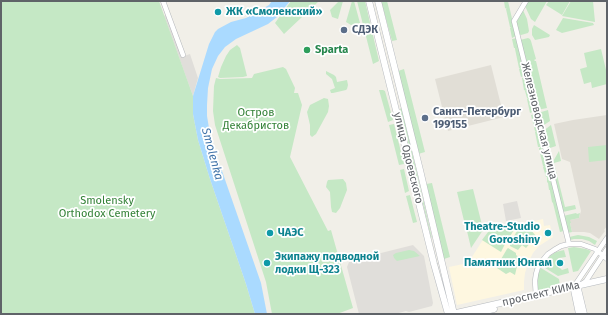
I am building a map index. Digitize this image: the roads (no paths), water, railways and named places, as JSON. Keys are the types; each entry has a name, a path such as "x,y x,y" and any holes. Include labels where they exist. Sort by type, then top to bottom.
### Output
{"street":[{"path":"163,1 183,55"},
{"name":"улица Одоевского","path":"370,1 428,241 448,314"},
{"name":"улица Одоевского","path":"378,1 404,103 453,314"},
{"name":"Железноводская улица","path":"526,1 514,21 569,244"},
{"path":"395,106 404,103"},
{"path":"579,314 577,282 607,238"},
{"path":"428,241 436,240"},
{"path":"536,296 534,281 539,266 548,254 561,246 581,244 598,251 607,259"},
{"path":"577,288 586,280 607,249"},
{"name":"проспект КИМа","path":"472,314 607,279"},
{"name":"проспект КИМа","path":"453,314 536,296 607,283"},
{"path":"577,288 584,314"}],"water":[{"name":"Smolenka","path":"272,1 290,1 277,17 268,24 236,39 225,47 218,56 212,69 208,88 207,105 207,116 214,148 261,283 267,314 255,314 198,140 193,114 193,96 209,44 215,32 231,22 252,15 269,5"}],"place":[{"name":"ЖК «Смоленский»","path":"218,12"},
{"name":"СДЭК","path":"344,30"},
{"name":"Sparta","path":"307,50"},
{"name":"Санкт-Петербург 199155","path":"425,118"},
{"name":"ЧАЭС","path":"270,233"},
{"name":"Theatre-Studio Goroshiny","path":"548,233"},
{"name":"Экипажу подводной лодки Щ-323","path":"267,263"},
{"name":"Памятник Юнгам","path":"560,263"}],"park label":[{"name":"Остров Декабристов","path":"256,119"},
{"name":"Smolensky Orthodox Cemetery","path":"107,207"}]}
